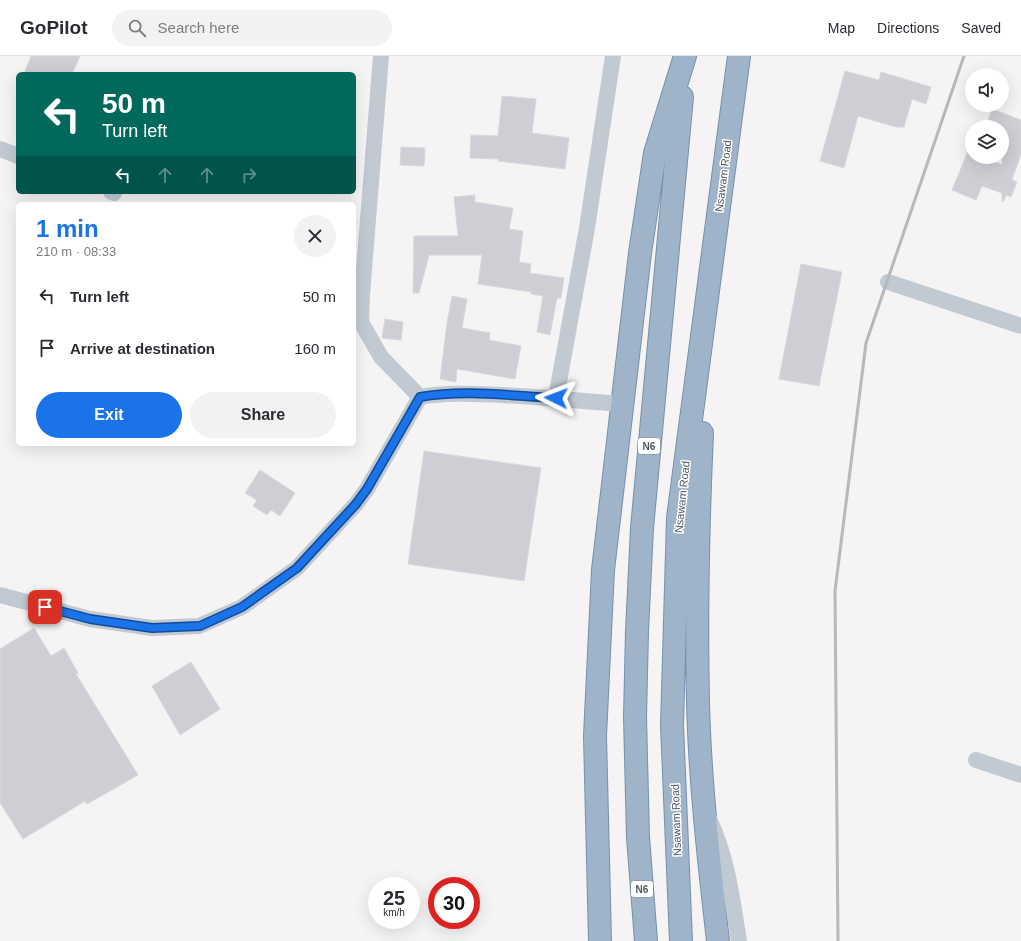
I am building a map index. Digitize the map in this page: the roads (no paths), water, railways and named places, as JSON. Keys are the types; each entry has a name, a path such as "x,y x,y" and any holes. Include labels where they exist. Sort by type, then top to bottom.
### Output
{"highway":[{"path":"600,940 595,736 603,570 621,404 640,253 655,153 685,56"},
{"name":"N6","path":"646,941 638,837 635,717 638,615 643,512 685,56"},
{"name":"Nsawam Road","path":"681,941 672,724 678,518 739,56"},
{"path":"709,287 698,528 698,703 704,810 718,941"}],"street":[{"path":"381,56 361,322 381,357 420,397"},
{"path":"556,398 587,228 613,56"},
{"path":"0,149 16,155"},
{"path":"888,282 1021,326"},
{"path":"0,595 90,619 152,628 200,626 242,607 297,568 356,504 367,489 420,397 435,394 472,394 556,398 621,404"},
{"path":"976,760 1021,775"},
{"path":"704,810 717,836 726,864 739,941"}],"railway":[{"path":"838,941 835,591 866,343 964,56"}]}
